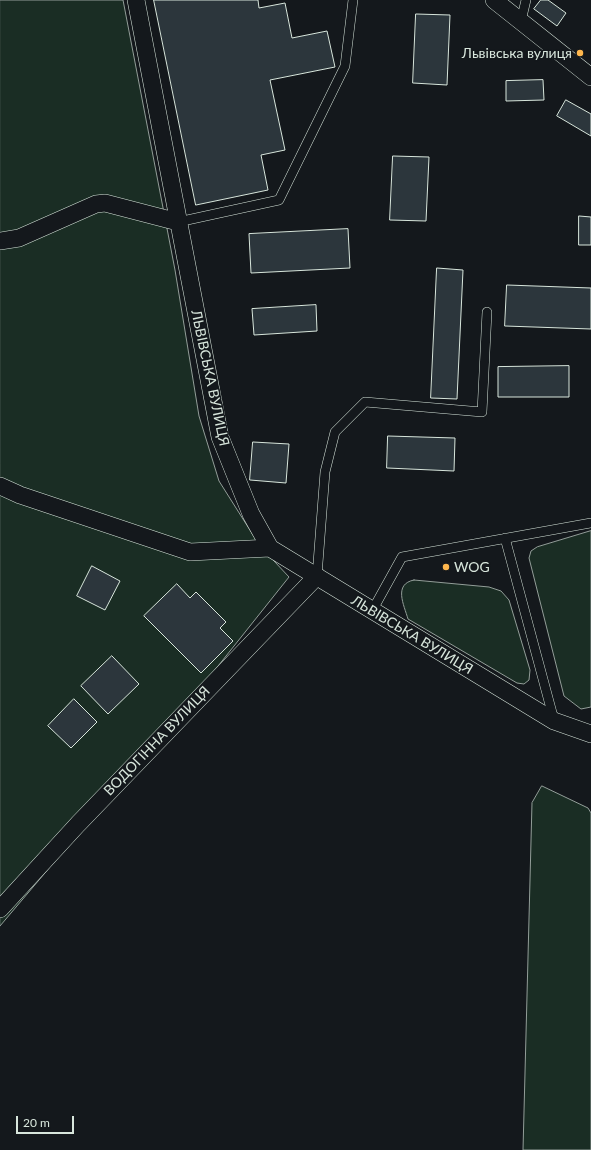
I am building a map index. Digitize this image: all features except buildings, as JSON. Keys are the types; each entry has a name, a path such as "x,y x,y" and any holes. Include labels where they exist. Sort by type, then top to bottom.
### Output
{"street":[{"name":"ЛЬВІВСЬКА ВУЛИЦЯ","path":"136,0 220,437 251,514 270,548 554,721 591,734"},
{"path":"494,0 591,77"},
{"path":"0,241 19,238 96,204 106,203 178,222"},
{"path":"0,486 20,495 190,552 270,548"},
{"name":"ВОДОГІННА ВУЛИЦЯ","path":"0,909 78,824 317,576"}],"lane":[{"path":"178,222 279,200 345,66 353,0"},
{"path":"521,21 526,0"},
{"path":"317,576 325,472 335,432 365,402 482,412 487,312"},
{"path":"372,610 402,557 591,523"},
{"path":"505,538 554,721"}],"green space":[{"path":"0,0 123,0 175,270 199,416 219,481 260,546 289,577 183,710 0,926"},
{"path":"591,531 591,707 581,709 564,696 529,558 531,551 537,547"},
{"path":"414,580 489,587 501,591 509,600 530,670 529,680 524,684 517,683 408,619 403,602 402,590 408,582"},
{"path":"542,786 588,808 591,813 591,1150 523,1150 532,803"}],"place":[{"name":"Львівська вулиця","path":"580,53"},
{"name":"WOG","path":"446,567"}]}
